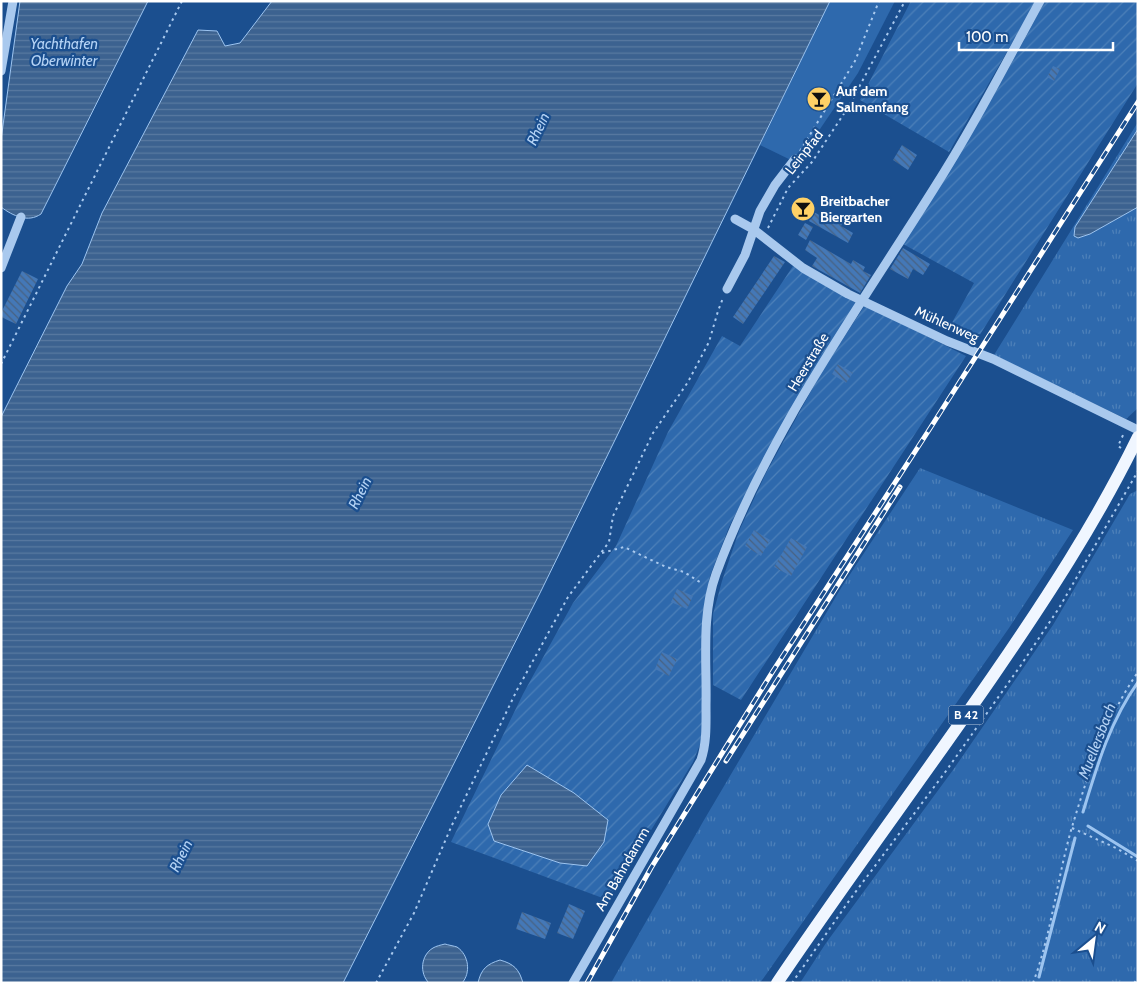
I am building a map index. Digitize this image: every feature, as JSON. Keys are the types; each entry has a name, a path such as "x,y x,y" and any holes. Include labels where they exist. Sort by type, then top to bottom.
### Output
{"main road":[{"name":"B 42","path":"777,983 813,929 919,784 1038,611 1072,557 1138,437"}],"lane":[{"path":"1,71 13,1"},
{"name":"Heerstraße","path":"697,769 705,750 707,611 712,588 734,529 761,472 818,368 863,301 967,134 1040,1"},
{"path":"727,289 745,256 760,211 795,159"},
{"path":"1,268 21,217"},
{"name":"Mühlenweg","path":"735,219 763,236 804,268 863,301 947,341 993,359 1138,430"},
{"name":"Am Bahndamm","path":"573,983 639,866 697,769"}],"path":[{"path":"1,364 182,1"},
{"path":"795,159 855,61 879,1"},
{"name":"Leinpfad","path":"763,236 788,188 812,162 849,106 905,1"},
{"path":"376,983 414,913 452,825 517,690 568,597 609,542 613,516 653,433 688,382 709,342 718,310 727,289"},
{"path":"792,983 851,898 946,771 1026,657 1059,608 1138,471"},
{"path":"602,553 624,547 666,567 684,572 712,588"},
{"path":"1033,983 1051,920 1072,828 1115,710 1138,672"},
{"path":"1072,828 1116,848 1138,861"},
{"path":"1134,983 1138,978"}],"green space":[{"path":"830,1 895,1 858,73 797,163 760,145"},
{"path":"911,1 1035,1 949,152 860,100"},
{"path":"1045,1 1138,1 1138,83 976,341 949,328 974,283 903,244 977,124"},
{"path":"1138,122 1138,129 1075,227 1090,234 1138,207 1138,408 1126,419 994,355"},
{"path":"793,266 856,303 758,470 729,527 710,576 703,612 703,725 701,742 693,762 608,900 451,842 523,694 573,603 616,546 668,432 722,336 740,346"},
{"path":"865,305 966,356 741,700 713,685 713,614 722,581 739,531 765,475 822,371"},
{"path":"920,468 1073,530 1009,628 760,983 611,983 704,820 841,588"},
{"path":"1138,490 1138,983 800,983 826,943 953,770 1053,625 1130,494"}],"water":[{"name":"Yachthafen Oberwinter","path":"20,1 148,1 41,214 31,218 16,216 1,207 1,140"},
{"name":"Rhein","path":"272,1 830,1 541,591 343,983 1,983 1,417 67,286 82,264 102,213 198,30 217,31 225,46 240,43"},
{"path":"1138,129 1138,207 1090,234 1078,238 1074,236 1075,227"},
{"path":"527,765 574,793 608,820 604,842 587,866 560,863 494,841 488,824 501,795"},
{"path":"445,944 457,947 466,959 468,969 462,983 429,983 426,979 423,964 426,955 434,947"},
{"path":"500,960 509,963 515,968 520,974 523,983 478,983 485,968"}],"building":[{"path":"1053,66 1060,69 1054,81 1047,77"},
{"name":"Auf dem Salmenfang","path":"820,86 830,93 818,112 807,105"},
{"path":"902,145 917,155 908,170 893,160"},
{"path":"824,211 843,222 841,226 853,233 848,243 809,221 814,212 821,216"},
{"path":"805,223 813,227 806,240 798,235"},
{"path":"810,240 851,264 853,260 865,267 863,271 871,275 860,293 812,266 817,258 805,250"},
{"path":"903,248 930,264 923,275 913,269 908,279 890,269"},
{"path":"774,256 785,262 743,324 733,317"},
{"path":"22,271 38,279 16,324 1,317 1,313"},
{"path":"838,364 853,373 846,383 832,374"},
{"path":"754,530 770,540 761,556 745,546"},
{"path":"791,538 807,547 791,576 774,567"},
{"path":"677,589 693,596 687,609 671,602"},
{"path":"662,652 677,659 669,676 655,669"},
{"path":"569,904 585,911 573,939 557,933"},
{"path":"522,912 551,923 545,939 516,929"}],"waterway":[{"name":"Muellersbach","path":"1083,812 1099,761 1112,728 1138,682"},
{"name":"Muellersbach","path":"1088,826 1138,857"},
{"path":"1039,977 1075,838"}],"railway":[{"path":"587,983 651,868 773,671 1138,102"},
{"path":"726,761 900,487"}],"place":[{"name":"Auf dem Salmenfang","path":"819,99"},
{"name":"Breitbacher Biergarten","path":"803,209"}]}
